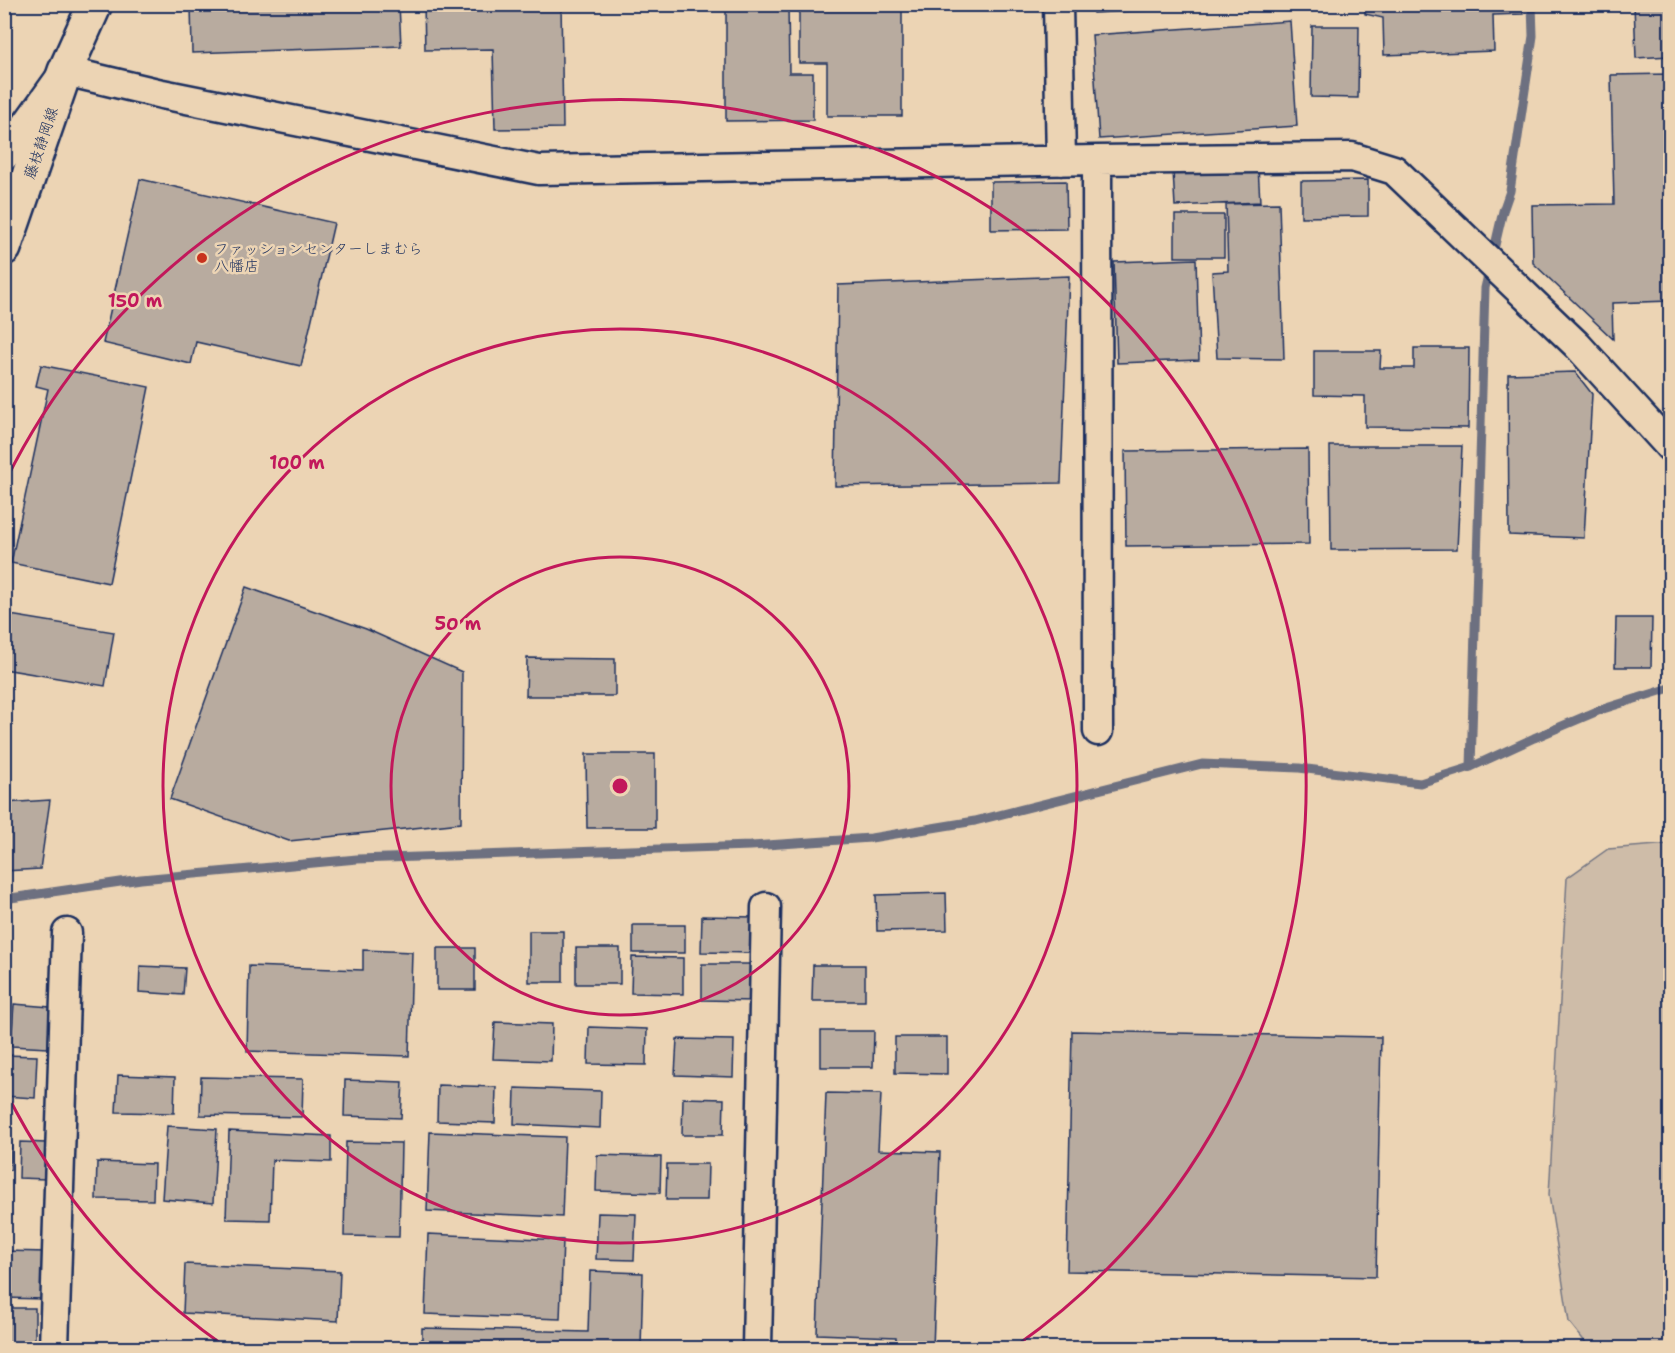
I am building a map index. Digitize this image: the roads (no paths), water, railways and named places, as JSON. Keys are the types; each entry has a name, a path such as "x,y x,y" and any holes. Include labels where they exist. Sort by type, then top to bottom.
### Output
{"main road":[{"path":"65,71 68,4"},
{"path":"65,71 95,4"},
{"name":"藤枝静岡線","path":"4,248 65,71"}],"street":[{"path":"1058,4 1061,161"},
{"path":"4,156 65,71 162,94 539,170 1352,157 1394,170 1576,345 1671,447"},
{"path":"1097,160 1098,731"},
{"path":"758,1348 766,907"},
{"path":"54,1348 67,933"}],"waterway":[{"path":"1471,767 1485,288 1510,191 1533,36 1532,4"},
{"path":"4,899 141,879 357,859 751,846 871,838 975,821 1202,764 1299,768 1420,783 1471,767 1600,710 1670,688"}],"place":[{"name":"ファッションセンターしまむら 八幡店","path":"202,258"}]}
